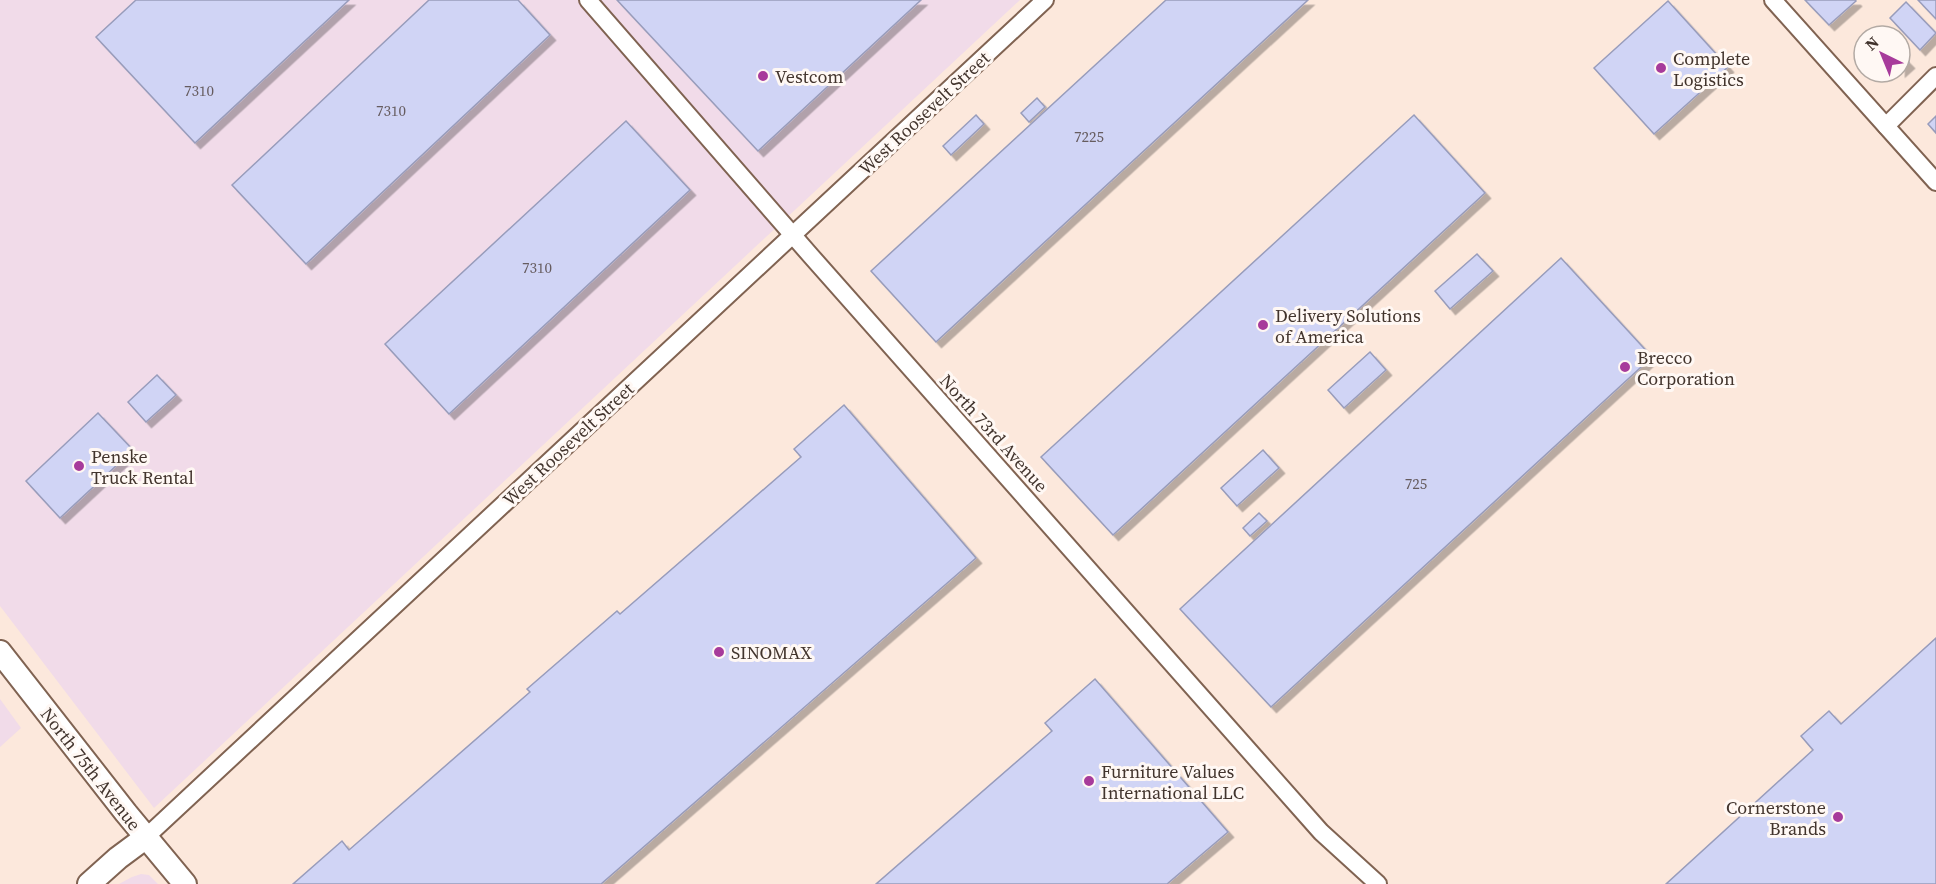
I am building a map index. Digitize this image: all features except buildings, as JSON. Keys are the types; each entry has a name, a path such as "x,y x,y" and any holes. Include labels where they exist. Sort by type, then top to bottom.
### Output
{"main road":[{"name":"North 75th Avenue","path":"0,652 145,838 185,884"},
{"name":"West Roosevelt Street","path":"88,884 145,838"}],"street":[{"name":"North 73rd Avenue","path":"588,0 1321,832 1378,884"},
{"name":"West Roosevelt Street","path":"145,838 1045,0"},
{"path":"1773,0 1936,182"},
{"path":"1886,126 1936,76"}],"shaded area":[{"path":"0,0 1020,0 154,808 0,606"},
{"path":"0,699 21,728 0,747"},
{"path":"141,874 149,875 158,884 119,884 132,877"}],"place":[{"name":"Complete Logistics","path":"1661,68"},
{"name":"Vestcom","path":"763,76"},
{"name":"Delivery Solutions of America","path":"1263,325"},
{"name":"Brecco Corporation","path":"1625,367"},
{"name":"Penske Truck Rental","path":"79,466"},
{"name":"SINOMAX","path":"719,652"},
{"name":"Furniture Values International LLC","path":"1089,781"},
{"name":"Cornerstone Brands","path":"1838,817"}]}
